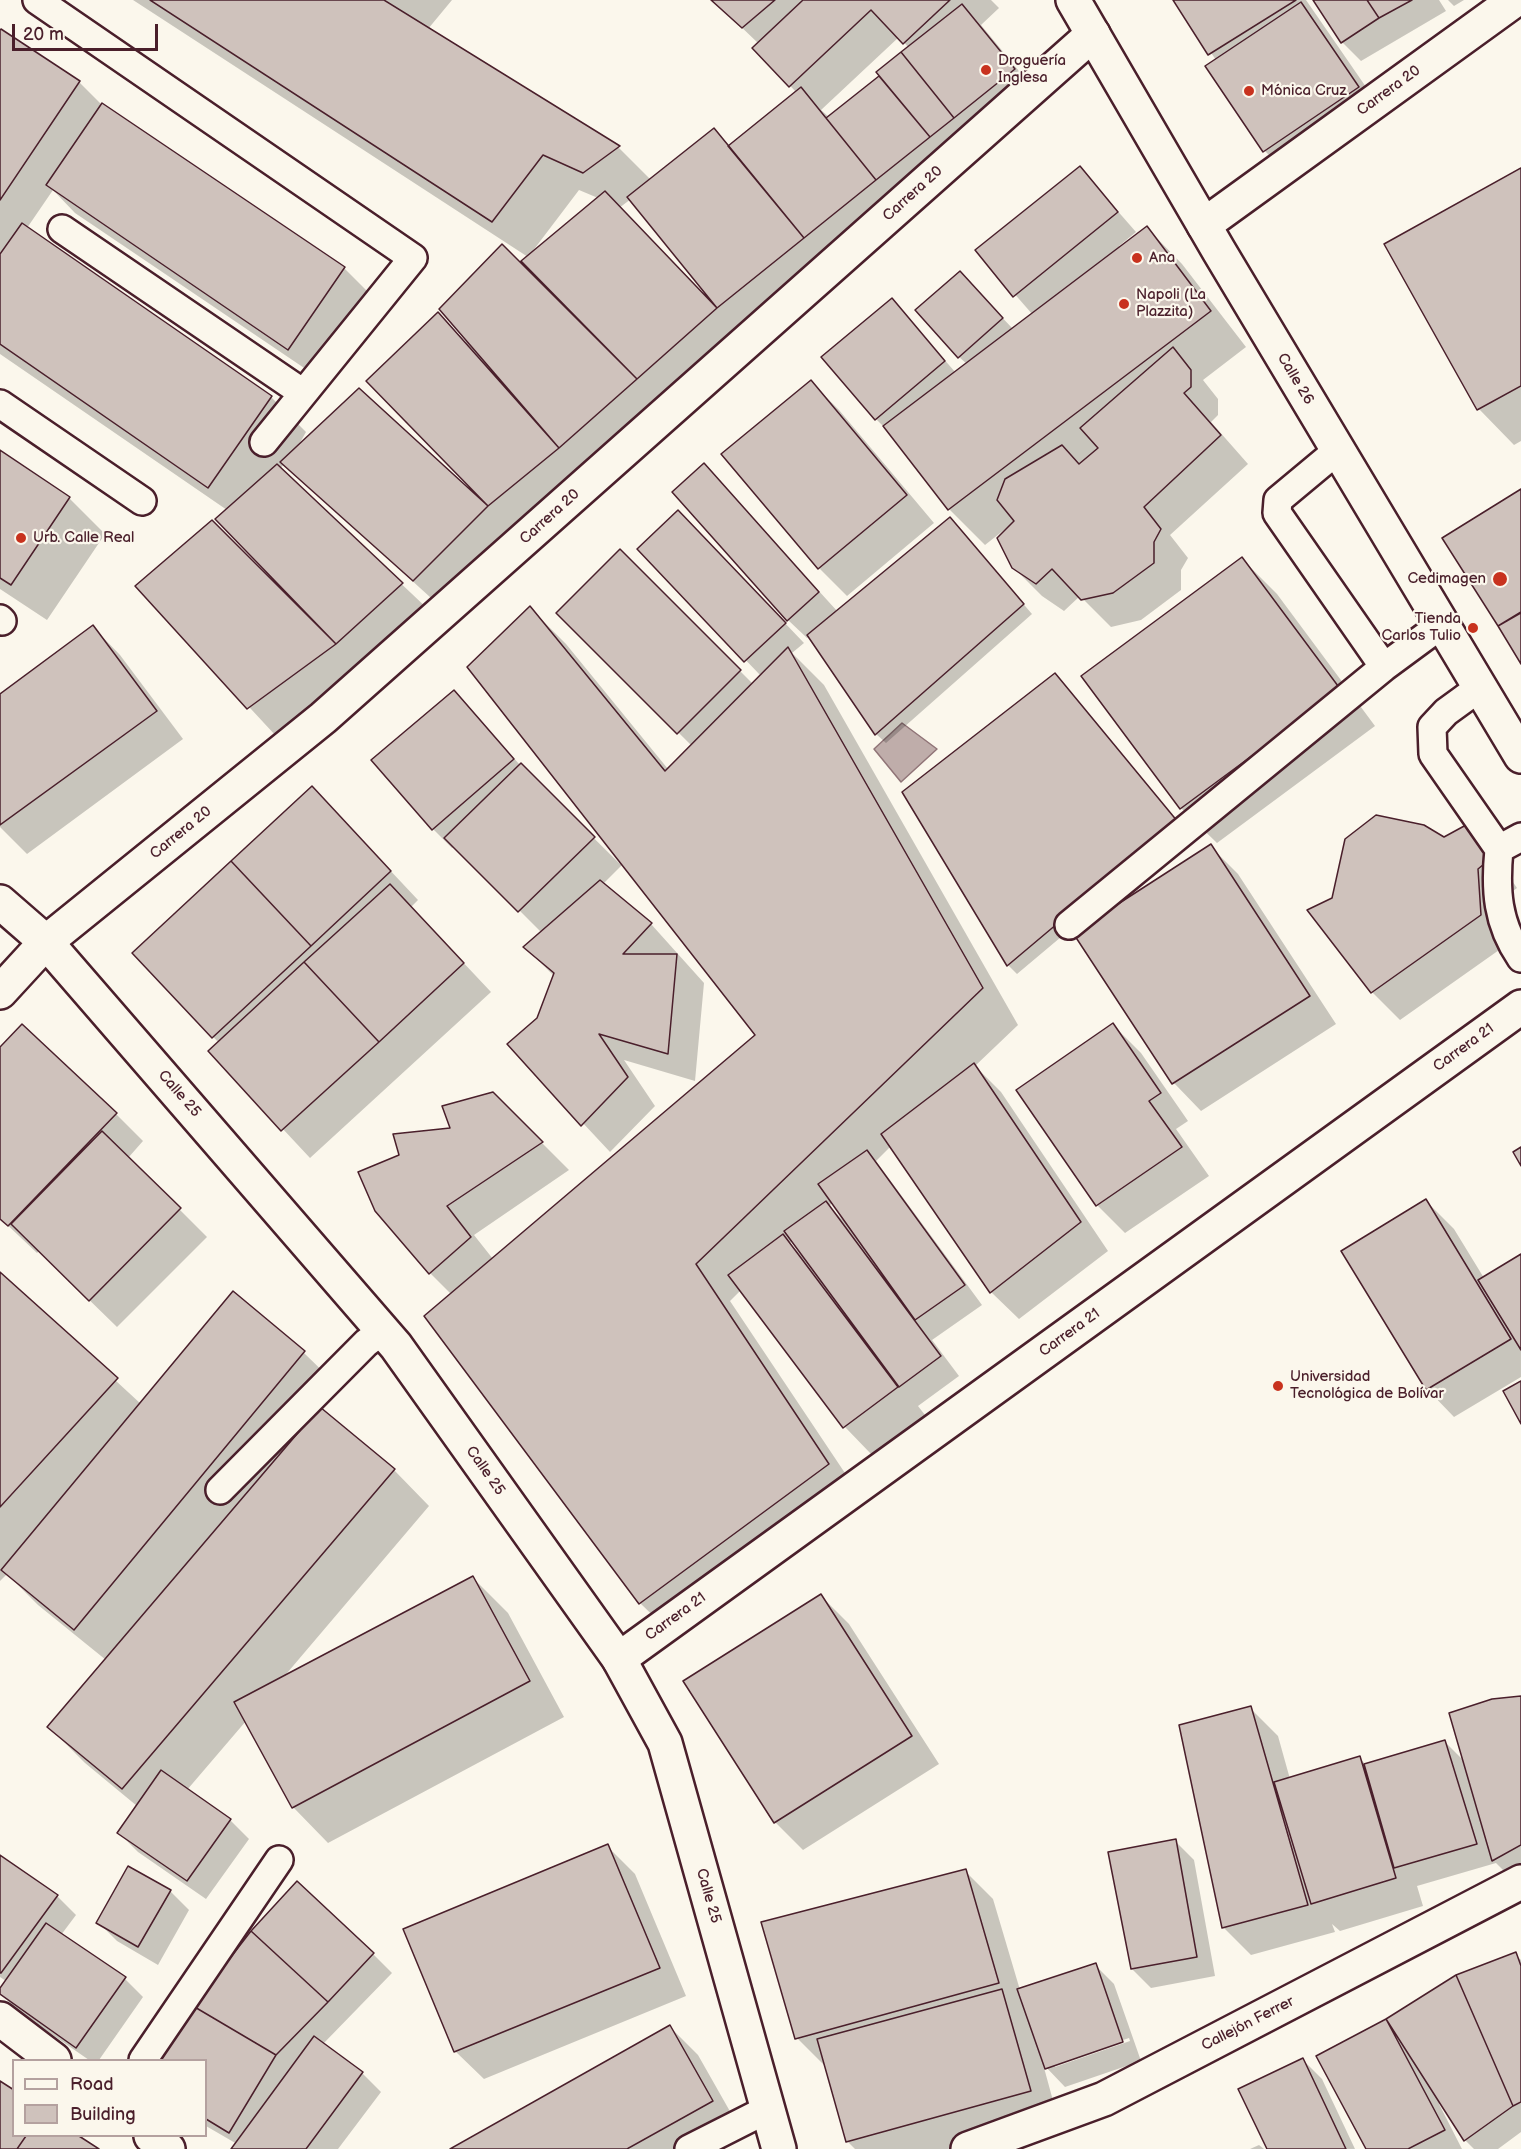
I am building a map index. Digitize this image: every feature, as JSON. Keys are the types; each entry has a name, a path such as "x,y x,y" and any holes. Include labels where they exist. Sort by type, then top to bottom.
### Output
{"street":[{"name":"Calle 26","path":"1073,0 1441,625 1521,756"},
{"name":"Carrera 20","path":"1204,225 1515,0"},
{"name":"Carrera 20","path":"0,992 46,942 323,718 1093,34"},
{"name":"Calle 25","path":"0,902 46,942 383,1330 619,1659 665,1743 780,2149"},
{"name":"Carrera 21","path":"619,1659 1521,1007"},
{"name":"Callejón Ferrer","path":"968,2149 1104,2099 1521,1882"},
{"path":"0,2019 51,2059"},
{"path":"152,2137 168,2149"}],"lane":[{"path":"37,0 413,258 264,442"},
{"path":"62,229 303,393"},
{"path":"0,404 142,501"},
{"path":"1338,450 1278,500 1277,513 1384,667"},
{"path":"1069,925 1384,667 1441,625"},
{"path":"1479,688 1446,712 1432,727 1433,754 1510,843 1495,886 1509,940 1521,958"},
{"path":"220,1490 366,1342 383,1330"},
{"path":"144,2059 279,1860"},
{"path":"689,2149 768,2109"}],"shaded area":[{"path":"902,723 937,749 901,782 874,749"}],"building":[{"path":"150,0 384,0 620,146 583,173 543,155 492,222"},
{"path":"711,0 775,0 742,28"},
{"path":"803,0 950,0 903,44 871,10 789,87 752,48"},
{"path":"1173,0 1296,0 1208,55"},
{"path":"1313,0 1367,0 1379,18 1341,43"},
{"path":"1367,0 1412,0 1379,18"},
{"path":"1301,2 1359,87 1263,152 1205,66"},
{"path":"962,4 1015,69 954,118 901,52"},
{"path":"0,30 80,81 0,200"},
{"path":"901,52 954,118 930,137 876,72"},
{"path":"879,76 930,137 876,180 826,118"},
{"path":"801,87 876,180 804,238 728,146"},
{"path":"102,103 345,267 288,350 46,185"},
{"path":"714,128 804,238 717,308 627,197"},
{"path":"1080,166 1118,212 1013,297 975,250"},
{"path":"1521,168 1521,386 1477,410 1384,244"},
{"path":"605,191 717,308 637,379 521,261"},
{"path":"22,223 272,396 208,488 0,344 0,254"},
{"path":"1147,226 1211,311 948,510 883,426"},
{"path":"502,244 637,379 559,448 439,309"},
{"path":"960,271 1003,318 958,358 915,310"},
{"path":"892,298 945,361 875,420 821,357"},
{"path":"438,312 559,448 488,506 366,381"},
{"path":"1173,347 1191,370 1191,387 1184,393 1221,435 1144,507 1161,529 1154,542 1154,563 1113,593 1081,600 1052,569 1036,584 1012,568 997,538 1014,521 997,500 1005,479 1062,445 1079,464 1098,448 1080,428"},
{"path":"811,380 907,495 818,569 721,454"},
{"path":"359,388 488,506 413,581 280,462"},
{"name":"Urb. Calle Real","path":"0,450 70,497 11,585 0,578"},
{"path":"704,463 819,592 787,621 672,492"},
{"path":"277,464 403,583 336,644 215,519"},
{"path":"1521,489 1521,612 1498,626 1442,538"},
{"path":"678,510 786,623 744,662 637,549"},
{"path":"950,517 1024,604 875,735 807,635"},
{"path":"212,520 336,644 247,709 135,586"},
{"path":"620,549 741,670 677,734 556,613"},
{"path":"1242,557 1341,690 1180,809 1081,676"},
{"path":"530,606 665,771 788,647 983,988 696,1264 829,1464 639,1604 424,1316 755,1035 467,667"},
{"path":"1521,613 1521,664 1498,626"},
{"path":"93,625 157,711 0,825 0,694"},
{"path":"1055,673 1178,822 1007,966 902,792"},
{"path":"454,690 514,759 432,830 371,760"},
{"path":"521,763 595,837 518,912 444,838"},
{"path":"312,786 391,871 311,946 231,861"},
{"path":"1376,815 1424,825 1444,837 1466,825 1490,859 1478,869 1481,915 1371,993 1307,910 1332,898 1345,839"},
{"path":"1211,844 1310,996 1172,1084 1073,933"},
{"path":"231,861 311,946 212,1038 132,953"},
{"path":"600,880 652,923 623,954 677,954 668,1054 599,1034 628,1077 581,1126 507,1044 537,1018 554,973 523,947"},
{"path":"390,884 464,963 379,1042 304,962"},
{"path":"304,962 379,1042 281,1131 208,1051"},
{"path":"1113,1023 1161,1093 1149,1101 1182,1147 1096,1206 1016,1090"},
{"path":"22,1024 117,1113 8,1226 0,1219 0,1047"},
{"path":"974,1063 1081,1222 990,1293 881,1134"},
{"path":"493,1092 543,1142 447,1206 471,1237 429,1274 375,1211 358,1172 399,1155 393,1134 450,1128 442,1106"},
{"path":"102,1131 181,1208 89,1301 11,1224"},
{"path":"1521,1147 1521,1166 1513,1152"},
{"path":"867,1150 965,1285 915,1320 818,1184"},
{"path":"1426,1199 1511,1339 1426,1390 1341,1251"},
{"path":"826,1201 941,1356 899,1387 784,1231"},
{"path":"783,1234 898,1387 843,1428 728,1275"},
{"path":"1521,1254 1521,1350 1478,1280"},
{"path":"0,1272 118,1378 0,1507"},
{"path":"233,1291 305,1351 74,1630 1,1570"},
{"path":"1521,1381 1521,1424 1503,1391"},
{"path":"320,1407 395,1469 122,1789 47,1727"},
{"path":"473,1576 530,1681 292,1808 234,1702"},
{"path":"821,1594 912,1736 774,1823 683,1681"},
{"path":"1521,1696 1521,1845 1492,1861 1449,1713 1492,1699"},
{"path":"1251,1706 1308,1905 1222,1928 1179,1725"},
{"path":"1445,1740 1477,1844 1394,1868 1364,1764"},
{"path":"1360,1756 1396,1878 1311,1904 1274,1782"},
{"path":"161,1770 231,1819 187,1881 117,1833"},
{"path":"1176,1839 1197,1957 1131,1969 1108,1852"},
{"path":"608,1844 660,1968 454,2052 403,1929"},
{"path":"0,1855 58,1895 1,1973 0,1973"},
{"path":"128,1866 171,1890 138,1947 96,1923"},
{"path":"966,1869 999,1983 795,2039 761,1922"},
{"path":"297,1881 374,1953 328,2002 251,1931"},
{"path":"46,1923 126,1977 76,2048 0,1994 0,1988"},
{"path":"251,1931 328,2002 276,2055 193,2006"},
{"path":"1516,1952 1521,1966 1521,2102 1513,2106 1456,1975"},
{"path":"1096,1963 1123,2042 1045,2069 1017,1989"},
{"path":"1456,1975 1513,2106 1464,2141 1386,2019"},
{"path":"1002,1989 1031,2091 846,2142 817,2039"},
{"path":"193,2006 276,2055 229,2133 207,2120 207,2059 162,2059"},
{"path":"1386,2019 1445,2130 1408,2149 1366,2149 1316,2056"},
{"path":"670,2025 713,2101 627,2149 450,2149"},
{"path":"314,2036 363,2072 306,2149 231,2149"},
{"path":"1303,2058 1346,2149 1267,2149 1238,2089"},
{"path":"0,2081 12,2089 12,2137 25,2137 17,2149 0,2149"},
{"path":"25,2137 81,2137 99,2149 17,2149"}],"place":[{"name":"Droguería Inglesa","path":"986,70"},
{"name":"Mónica Cruz","path":"1249,91"},
{"name":"Ana","path":"1137,258"},
{"name":"Napoli (La Plazzita)","path":"1124,304"},
{"name":"Urb. Calle Real","path":"21,538"},
{"name":"Cedimagen","path":"1500,579"},
{"name":"Tienda Carlos Tulio","path":"1473,628"},
{"name":"Universidad Tecnológica de Bolívar","path":"1278,1386"}]}
